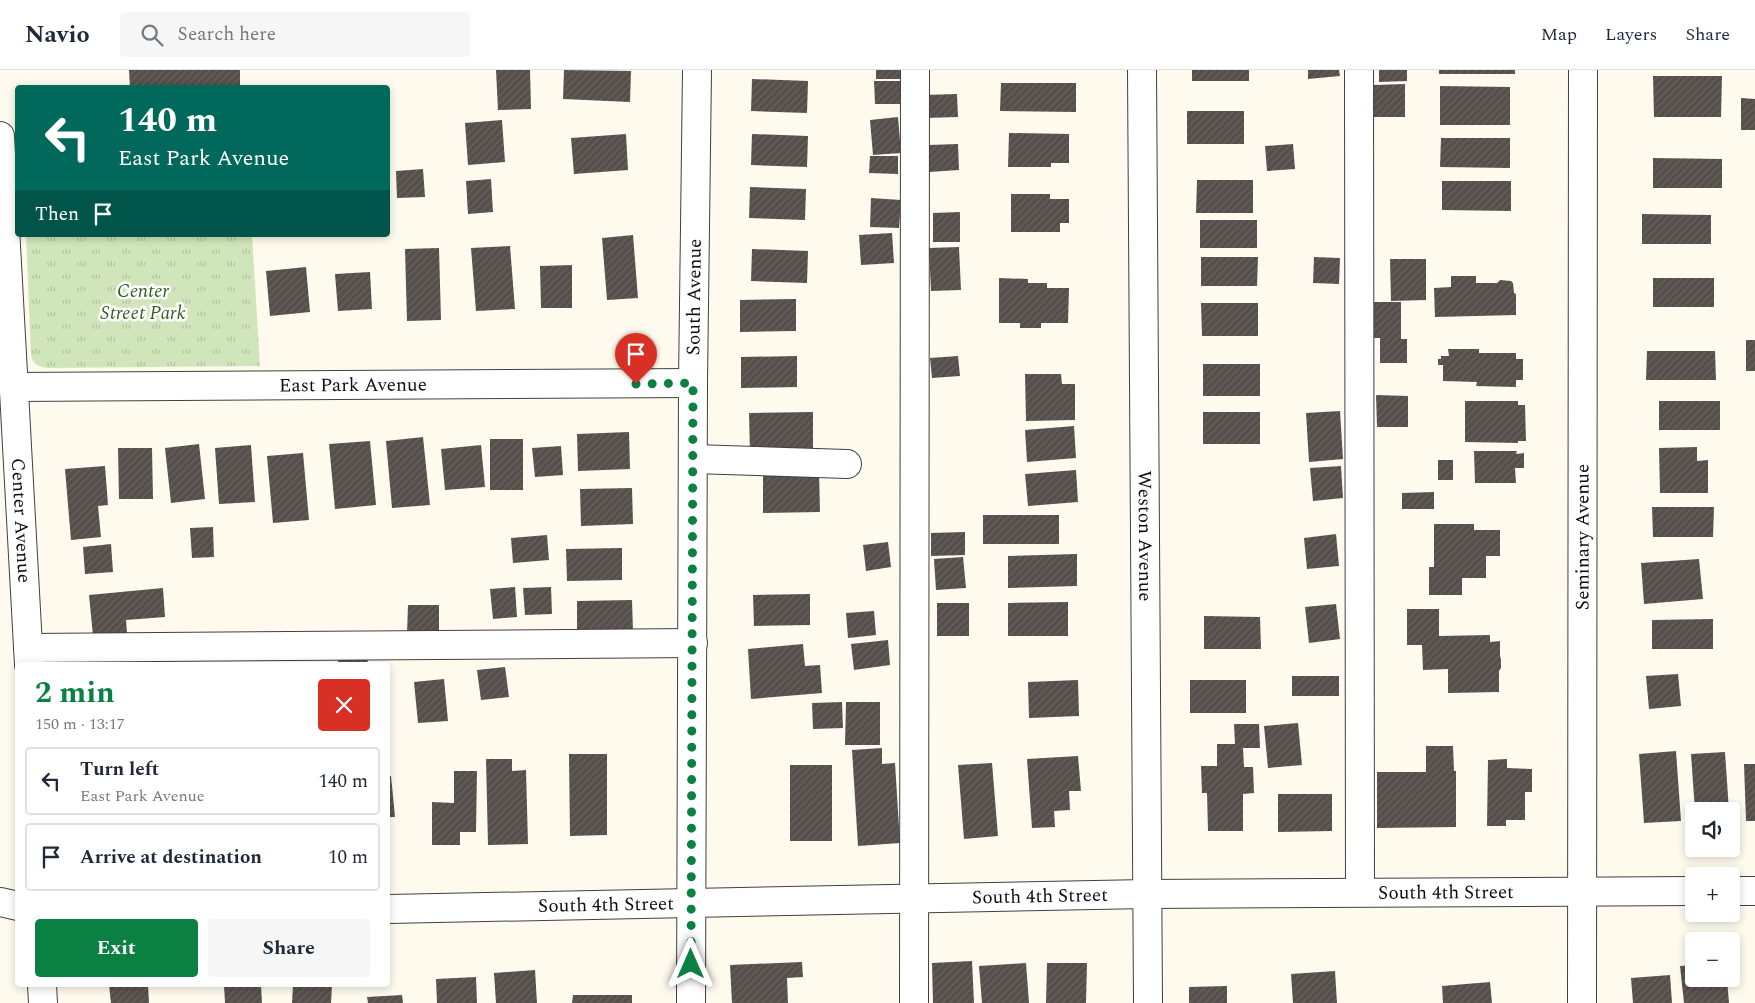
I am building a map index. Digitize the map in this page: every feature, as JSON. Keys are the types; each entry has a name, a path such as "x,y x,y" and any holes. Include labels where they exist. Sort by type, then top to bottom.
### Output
{"street":[{"name":"South Avenue","path":"692,1003 693,383 697,70"},
{"path":"914,1003 915,70"},
{"name":"Weston Avenue","path":"1142,70 1148,1003"},
{"path":"1359,70 1360,892"},
{"name":"Seminary Avenue","path":"1582,1003 1583,70"},
{"name":"Center Avenue","path":"0,136 28,657"},
{"name":"East Park Avenue","path":"13,387 693,383"},
{"path":"693,459 847,464"},
{"path":"28,657 692,644"},
{"name":"South 4th Street","path":"390,909 1147,894 1685,891"},
{"path":"1740,891 1755,891"},
{"path":"0,902 15,905"},
{"path":"42,987 43,1003"}],"green space":[{"name":"Center Street Park","path":"26,237 252,237 260,366 47,368 37,365 31,356"}],"building":[{"path":"129,70 240,70 240,85 130,85"},
{"path":"496,70 530,70 531,109 498,110"},
{"path":"564,70 631,71 630,102 563,99"},
{"path":"876,70 901,70 901,79 876,79"},
{"path":"1192,70 1249,70 1249,81 1192,81"},
{"path":"1308,70 1339,70 1340,76 1308,79"},
{"path":"1379,70 1407,70 1407,81 1379,82"},
{"path":"1439,70 1515,70 1515,74 1439,74"},
{"path":"1653,76 1722,76 1721,117 1654,117"},
{"path":"752,79 808,81 807,113 751,111"},
{"path":"874,81 901,81 901,104 875,104"},
{"path":"1001,83 1076,83 1076,112 1000,111"},
{"path":"1405,84 1405,117 1374,117 1374,85"},
{"path":"1440,86 1510,87 1510,125 1440,125"},
{"path":"957,94 958,117 925,118 924,95"},
{"path":"1741,98 1755,99 1755,130 1741,130"},
{"path":"1187,111 1244,111 1244,144 1187,144"},
{"path":"898,117 901,153 873,155 870,120"},
{"path":"502,120 505,162 468,165 465,123"},
{"path":"1009,133 1069,134 1069,163 1051,163 1051,167 1008,167"},
{"path":"626,134 628,170 574,174 571,138"},
{"path":"752,134 808,136 807,167 751,165"},
{"path":"1441,138 1510,138 1510,168 1440,167"},
{"path":"958,144 959,170 929,172 928,145"},
{"path":"1293,144 1295,169 1267,171 1265,146"},
{"path":"870,156 898,156 898,174 869,173"},
{"path":"1653,158 1722,159 1722,188 1653,188"},
{"path":"423,169 425,197 397,198 396,171"},
{"path":"491,179 493,212 468,214 466,181"},
{"path":"1197,180 1253,180 1253,213 1196,213"},
{"path":"1442,181 1511,181 1511,211 1442,210"},
{"path":"750,187 806,189 805,220 749,218"},
{"path":"1011,194 1050,194 1050,199 1069,199 1069,223 1060,223 1060,232 1011,232"},
{"path":"871,198 901,200 899,228 870,227"},
{"path":"960,212 960,242 933,242 933,213"},
{"path":"1642,214 1711,215 1711,244 1642,244"},
{"path":"1200,220 1257,220 1257,248 1200,248"},
{"path":"892,233 894,263 861,265 859,235"},
{"path":"633,235 638,298 607,300 602,238"},
{"path":"510,246 515,309 476,311 471,248"},
{"path":"959,247 961,290 931,291 929,248"},
{"path":"439,248 441,320 407,321 405,249"},
{"path":"752,249 808,251 807,283 751,281"},
{"path":"1201,257 1258,257 1257,286 1201,286"},
{"path":"1314,257 1340,258 1339,284 1313,283"},
{"path":"1390,259 1426,259 1426,300 1391,301"},
{"path":"572,265 572,308 541,308 540,266"},
{"path":"306,267 310,312 270,316 266,271"},
{"path":"370,272 372,309 338,311 335,274"},
{"path":"1451,276 1476,276 1476,283 1497,283 1500,280 1511,281 1514,293 1516,294 1516,315 1435,317 1434,288 1451,287"},
{"path":"999,278 1028,279 1028,283 1047,283 1047,288 1069,288 1068,323 1041,323 1041,328 1020,328 1020,323 999,323"},
{"path":"1653,278 1714,278 1714,307 1653,307"},
{"path":"796,299 796,331 740,332 740,300"},
{"path":"1371,302 1401,302 1401,339 1407,339 1407,363 1380,363 1380,338 1371,338"},
{"path":"1201,303 1258,303 1258,336 1202,336"},
{"path":"1746,340 1755,340 1755,371 1746,371"},
{"path":"1448,349 1479,349 1479,353 1516,353 1516,359 1523,359 1523,380 1516,380 1516,387 1476,386 1477,382 1443,381 1443,365 1438,365 1438,359 1441,359 1441,356 1449,356"},
{"path":"1647,351 1715,351 1716,380 1646,380"},
{"path":"797,356 797,387 741,388 741,357"},
{"path":"958,356 960,376 932,378 930,358"},
{"path":"1203,364 1260,364 1260,396 1203,396"},
{"path":"1025,374 1061,374 1062,384 1075,384 1075,420 1026,421"},
{"path":"1376,395 1408,396 1408,427 1377,427"},
{"path":"1465,401 1518,401 1518,405 1525,405 1526,441 1518,441 1518,443 1465,442"},
{"path":"1659,401 1720,401 1720,430 1659,430"},
{"path":"1340,411 1343,459 1309,462 1306,413"},
{"path":"813,412 813,452 750,453 749,413"},
{"path":"1203,412 1260,412 1260,444 1203,444"},
{"path":"1074,426 1076,458 1027,462 1025,430"},
{"path":"629,432 630,469 578,471 577,434"},
{"path":"423,437 430,505 392,508 386,441"},
{"path":"490,439 523,439 523,490 490,490"},
{"path":"370,441 376,505 335,509 329,444"},
{"path":"199,444 205,499 171,503 165,448"},
{"path":"251,445 255,502 219,504 215,448"},
{"path":"481,445 485,487 445,490 441,449"},
{"path":"561,446 563,475 535,477 532,448"},
{"path":"1697,447 1697,461 1708,460 1708,493 1660,493 1659,448"},
{"path":"118,448 152,448 153,499 119,499"},
{"path":"1474,451 1517,451 1516,454 1524,453 1524,468 1515,468 1516,483 1475,483"},
{"path":"303,453 309,520 273,523 267,456"},
{"path":"1438,460 1453,460 1453,480 1438,480"},
{"path":"105,466 108,505 98,506 101,537 71,540 65,469"},
{"path":"1341,466 1343,498 1313,501 1310,468"},
{"path":"1076,470 1078,502 1028,506 1025,474"},
{"path":"819,471 820,512 763,513 763,472"},
{"path":"632,488 633,524 581,526 580,489"},
{"path":"1434,492 1434,509 1402,509 1402,493"},
{"path":"1652,507 1714,507 1713,537 1653,537"},
{"path":"983,515 1059,515 1059,544 983,544"},
{"path":"1434,524 1474,524 1474,530 1500,530 1500,556 1486,556 1486,578 1462,578 1462,595 1429,595 1429,567 1434,567"},
{"path":"213,527 214,557 192,558 190,528"},
{"path":"965,532 965,555 931,556 931,533"},
{"path":"1336,534 1339,566 1307,569 1304,538"},
{"path":"547,535 549,560 513,563 511,538"},
{"path":"888,542 891,567 866,571 863,545"},
{"path":"111,544 113,572 85,574 83,547"},
{"path":"622,548 622,580 567,581 566,549"},
{"path":"1077,554 1077,586 1008,588 1008,556"},
{"path":"963,557 966,588 936,590 934,559"},
{"path":"1699,559 1703,599 1644,604 1641,563"},
{"path":"515,587 517,617 493,619 490,589"},
{"path":"551,587 552,614 525,615 523,588"},
{"path":"163,588 165,617 126,620 127,633 93,636 89,595"},
{"path":"810,594 810,625 754,626 753,595"},
{"path":"632,600 633,631 577,632 577,601"},
{"path":"1068,602 1068,636 1008,636 1008,603"},
{"path":"937,603 969,603 969,636 937,636"},
{"path":"1336,604 1340,639 1309,643 1305,607"},
{"path":"408,605 439,605 439,634 407,634"},
{"path":"1407,609 1439,609 1439,636 1490,635 1490,642 1500,641 1501,668 1499,671 1499,692 1448,693 1448,669 1423,670 1422,645 1407,645"},
{"path":"874,611 876,635 848,638 846,613"},
{"path":"1204,616 1260,617 1261,649 1204,649"},
{"path":"1713,619 1713,649 1652,649 1652,620"},
{"path":"888,640 890,665 854,670 851,644"},
{"path":"803,644 805,666 820,665 822,693 751,699 748,649"},
{"path":"367,655 368,662 338,662 338,657"},
{"path":"505,667 509,697 481,700 477,670"},
{"path":"1678,674 1681,706 1649,709 1646,676"},
{"path":"1292,676 1339,676 1339,696 1292,696"},
{"path":"444,679 448,721 418,723 414,682"},
{"path":"1078,680 1079,716 1029,718 1028,682"},
{"path":"1190,680 1246,680 1246,713 1190,713"},
{"path":"842,702 843,728 813,729 812,703"},
{"path":"846,702 880,702 880,745 845,745"},
{"path":"1298,723 1302,765 1268,768 1264,726"},
{"path":"1234,724 1259,724 1260,748 1243,748 1244,767 1253,767 1254,793 1243,794 1243,831 1208,831 1207,793 1202,793 1201,766 1217,766 1217,744 1235,744"},
{"path":"1426,746 1453,746 1454,771 1456,771 1456,827 1377,828 1377,772 1426,772"},
{"path":"882,748 882,764 895,763 900,843 858,846 852,750"},
{"path":"1676,751 1681,821 1644,823 1639,754"},
{"path":"1725,752 1728,802 1694,802 1691,754"},
{"path":"569,754 607,754 607,835 570,836"},
{"path":"1078,756 1081,791 1069,791 1070,810 1054,811 1055,827 1032,828 1027,759"},
{"path":"486,759 512,759 512,771 526,770 528,844 488,845"},
{"path":"1507,759 1507,768 1532,769 1532,792 1525,792 1525,820 1506,820 1506,826 1487,826 1488,760"},
{"path":"992,763 998,836 964,839 958,765"},
{"path":"1744,764 1755,764 1755,821 1746,821"},
{"path":"790,765 832,765 832,841 790,841"},
{"path":"454,771 477,771 476,832 460,832 460,845 432,845 432,802 454,803"},
{"path":"390,776 391,776 395,817 390,817"},
{"path":"1278,794 1332,794 1332,831 1278,832"},
{"path":"972,961 974,1003 933,1003 932,963"},
{"path":"802,962 803,977 787,978 788,1003 732,1003 730,965"},
{"path":"1026,963 1029,1003 982,1003 979,966"},
{"path":"1047,963 1087,963 1086,1003 1046,1003"},
{"path":"1680,966 1685,966 1685,987 1728,987 1729,1003 1684,1003"},
{"path":"535,970 537,1003 496,1003 494,973"},
{"path":"1335,971 1337,1003 1293,1003 1291,974"},
{"path":"1670,975 1672,1003 1633,1003 1631,978"},
{"path":"476,977 477,1003 437,1003 436,979"},
{"path":"1490,982 1492,1003 1443,1003 1442,986"},
{"path":"1227,986 1227,1003 1189,1003 1189,987"},
{"path":"109,987 148,987 149,1003 111,1003"},
{"path":"224,987 261,987 262,1003 225,1003"},
{"path":"293,987 332,987 331,1003 292,1003"},
{"path":"402,995 403,1003 368,1003 367,997"},
{"path":"573,995 632,995 632,1003 572,1003"}],"route":[{"path":"636,384 693,383 691,964"}]}
